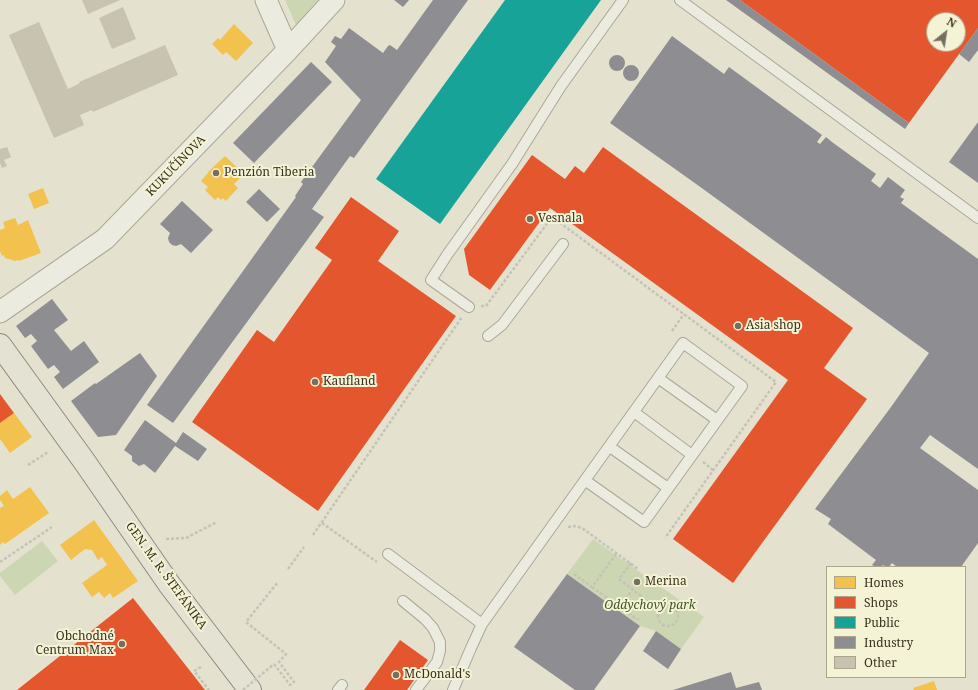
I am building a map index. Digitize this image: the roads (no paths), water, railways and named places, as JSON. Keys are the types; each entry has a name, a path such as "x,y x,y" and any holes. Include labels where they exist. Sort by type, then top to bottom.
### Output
{"main road":[{"name":"GEN. M. R. ŠTEFÁNIKA","path":"0,345 84,461 170,584 250,690"}],"street":[{"path":"266,0 288,50"},
{"name":"KUKUČÍNOVA","path":"0,312 105,239 288,50 334,0"}],"lane":[{"path":"469,307 431,280 447,254 512,164 561,86 624,0"},
{"path":"680,0 978,218"},
{"path":"488,336 502,325 563,244"},
{"path":"453,690 482,624 683,344 742,386 644,522 586,480"},
{"path":"658,378 717,420"},
{"path":"634,412 692,455"},
{"path":"610,447 668,488"},
{"path":"388,554 482,624"},
{"path":"403,601 425,619 433,628 440,642 440,651 437,662 416,690"}],"place":[{"name":"Penzión Tiberia","path":"216,173"},
{"name":"Vesnala","path":"530,219"},
{"name":"Asia shop","path":"738,326"},
{"name":"Kaufland","path":"315,382"},
{"name":"Merina","path":"637,582"},
{"name":"Obchodné Centrum Max","path":"122,644"},
{"name":"McDonald's","path":"396,675"}],"park label":[{"name":"Oddychový park","path":"650,606"}]}
